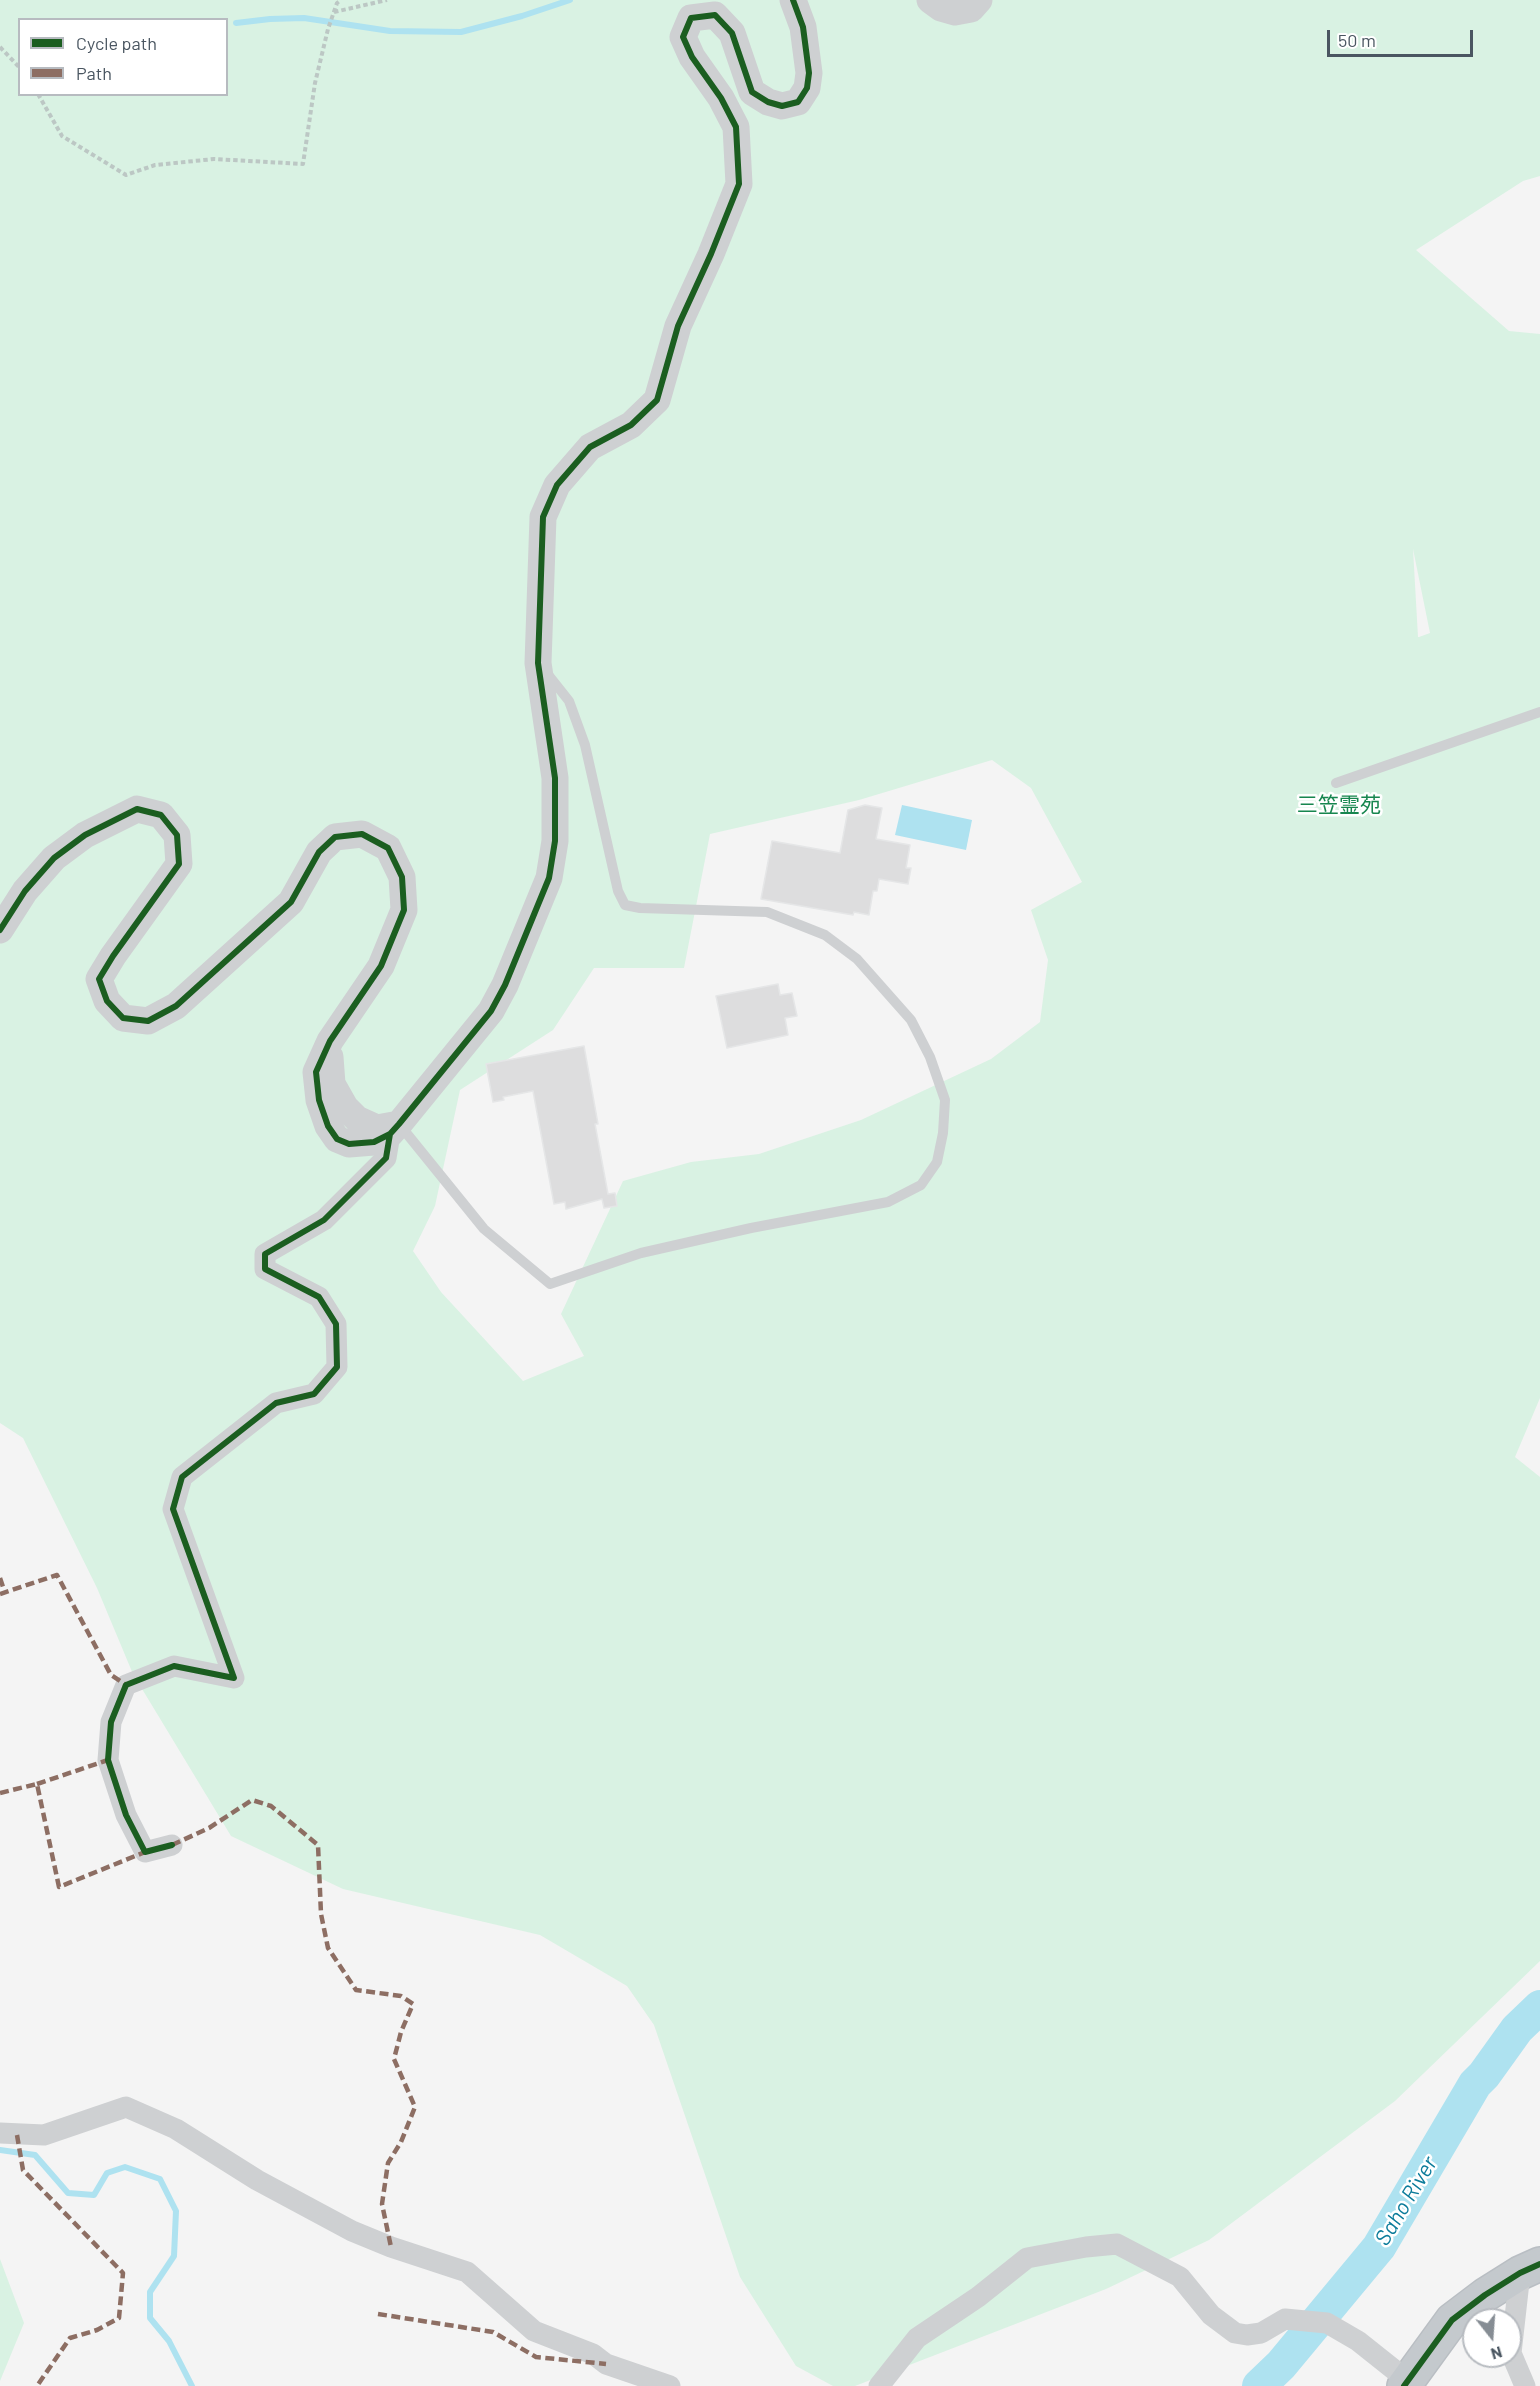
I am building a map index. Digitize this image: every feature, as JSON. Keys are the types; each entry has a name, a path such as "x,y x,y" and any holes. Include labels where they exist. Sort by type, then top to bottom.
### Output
{"highway":[{"path":"1406,2383 1452,2320 1485,2295 1530,2269"}],"street":[{"path":"172,1845 145,1852 126,1815 108,1760 111,1722 126,1685 174,1666 234,1678 173,1509 182,1477 276,1403 314,1394 337,1367 336,1324 319,1297 265,1269 265,1254 324,1220 386,1158 395,1129 491,1011 505,985 549,878 555,841 555,778 538,663 543,517 557,485 590,447 631,425 657,400 678,326 711,254 739,184 736,127 722,98 692,57 683,37 692,18 715,15 732,33 752,92 768,102 782,106 798,102 807,88 809,73 803,27 793,0"},
{"path":"930,0 941,8 955,12 971,9 979,0"},
{"path":"0,930 25,891 54,858 85,835 137,809 161,815 177,835 179,864 99,979 107,1001 123,1018 148,1021 176,1006 291,902 319,852 335,837 362,834 388,848 402,877 404,910 381,966 330,1041 329,1072 332,1084 345,1107 357,1119 367,1125 395,1129"},
{"path":"0,2133 44,2135 126,2107 176,2129 257,2180 352,2231 391,2247 467,2272 534,2331 593,2354 606,2364 670,2386"},
{"path":"879,2386 917,2338 978,2297 1027,2258 1086,2247 1117,2244 1180,2277 1211,2315 1235,2333 1247,2335 1261,2333 1285,2319 1327,2323 1358,2341 1406,2383"},
{"path":"1525,2386 1511,2353 1530,2269"}],"lane":[{"path":"395,1129 484,1229 550,1284 641,1253 751,1228 888,1202 921,1185 938,1162 945,1100 930,1057 911,1020 857,959 825,935 767,912 640,908 625,905 618,891 585,746 573,712 569,701 538,663"},
{"path":"1336,783 1540,712"}],"path":[{"path":"39,96 62,136 126,175 155,165 214,159 303,164 315,83 334,12 337,3 341,0"},
{"path":"334,12 387,0"},
{"path":"0,47 18,66"}],"green space":[{"name":"三笠霊苑","path":"0,0 1540,0 1540,176 1523,181 1416,250 1509,331 1540,334 1540,1398 1515,1457 1540,1477 1540,1961 1395,2101 1209,2240 1106,2289 855,2386 833,2386 796,2366 740,2277 654,2025 627,1986 540,1935 343,1889 231,1836 133,1674 97,1588 23,1438 0,1423","holes":["1413,549 1430,633 1418,637","992,760 1031,788 1082,882 1031,910 1048,960 1040,1022 991,1059 861,1120 759,1154 691,1162 623,1181 561,1314 584,1356 523,1381 441,1292 413,1251 435,1206 460,1090 553,1030 594,968 684,968 710,834 859,800"]},
{"path":"0,2259 24,2323 0,2381"}],"water":[{"path":"902,805 972,820 966,850 895,835"}],"building":[{"path":"865,805 882,808 876,839 910,845 906,868 911,868 908,884 879,879 877,891 873,891 869,915 854,912 853,915 761,899 772,841 840,853 848,810"},
{"path":"778,984 780,995 792,993 797,1016 785,1018 788,1035 727,1048 716,996"},
{"path":"584,1046 608,1194 615,1193 617,1206 604,1208 602,1199 566,1209 565,1202 554,1204 533,1091 503,1097 504,1100 493,1102 486,1064"}],"waterway":[{"path":"236,23 304,18 390,31 461,32 522,16 570,0"},
{"name":"Saho River","path":"1259,2386 1281,2365 1379,2247 1475,2084 1517,2029 1540,2007"},
{"path":"0,2150 35,2155 68,2193 94,2195 107,2173 125,2167 160,2179 176,2211 174,2256 150,2292 150,2318 169,2341 192,2386"}],"marked path":[{"path":"0,1594 57,1575 111,1675 126,1685"},
{"path":"0,1578 5,1593"},
{"path":"37,1784 108,1760"},
{"path":"0,1793 37,1784 59,1887 145,1852"},
{"path":"172,1845 209,1828 252,1800 271,1806 318,1845 321,1914 328,1948 356,1990 401,1996 413,2004 401,2032 394,2059 415,2107 401,2142 388,2163 382,2204 391,2247"},
{"path":"17,2135 23,2170 123,2273 119,2318 97,2330 70,2338 37,2386"},
{"path":"378,2314 493,2332 536,2357 606,2364"}],"cycle path":[{"path":"0,930 25,891 54,858 85,835 137,809 161,815 177,835 179,864 99,979 107,1001 123,1018 148,1021 176,1006 291,902 319,852 335,837 362,834 388,848 402,877 404,910 381,966 330,1041 316,1072 319,1100 328,1126 337,1139 349,1144 374,1142 390,1134 399,1124 491,1011 505,985 549,878 555,841 555,778 538,663 543,517 557,485 590,447 631,425 657,400 678,326 711,254 739,184 736,127 721,98 692,57 683,37 691,18 715,15 732,33 752,92 768,102 782,106 798,102 807,88 809,73 803,27 793,0"},
{"path":"172,1845 145,1852 126,1815 108,1760 111,1722 126,1685 174,1666 234,1678 173,1509 182,1477 276,1403 314,1394 337,1367 336,1324 319,1297 265,1269 265,1254 324,1220 386,1158 390,1134"},
{"path":"1404,2386 1452,2320 1485,2295 1520,2273 1540,2264"}]}
